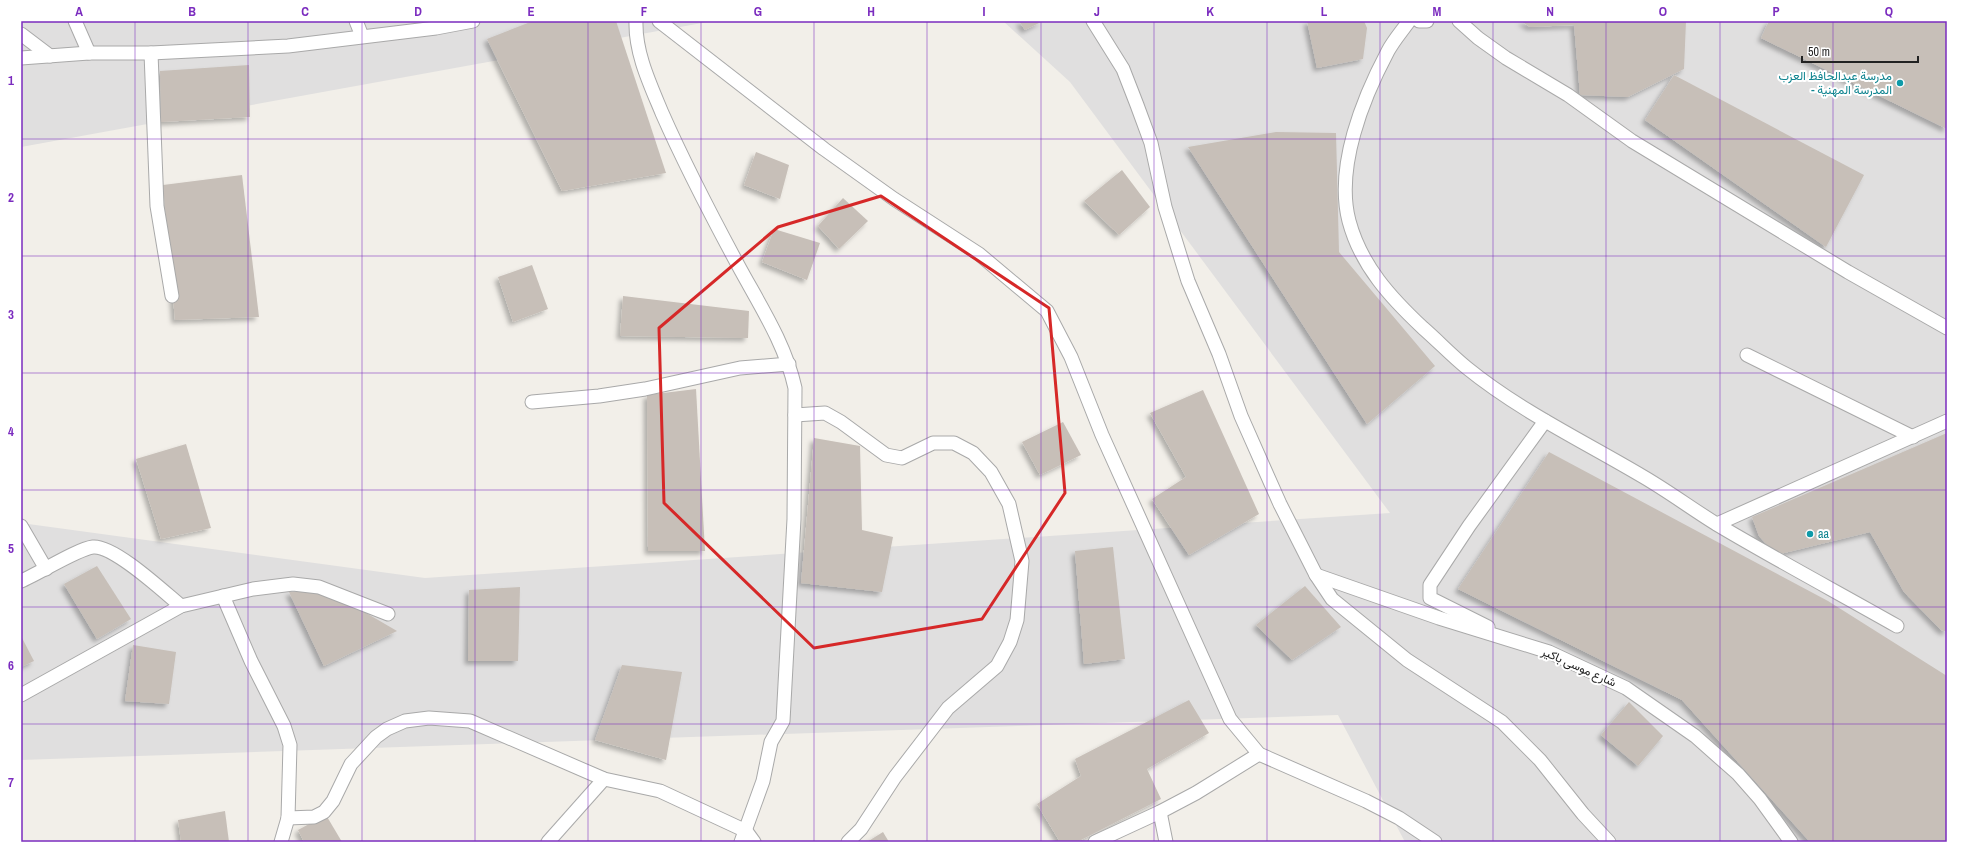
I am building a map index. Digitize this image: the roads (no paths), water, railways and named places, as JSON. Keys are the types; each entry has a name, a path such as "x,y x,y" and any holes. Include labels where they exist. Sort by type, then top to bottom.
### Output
{"street":[{"path":"74,21 89,53"},
{"path":"356,21 362,36"},
{"path":"21,58 89,53 151,53 288,46 436,28 473,21"},
{"path":"636,21 639,49 648,81 672,136 723,237 778,340 788,364 795,388 794,519 783,722 770,742 763,781 744,836"},
{"path":"659,21 824,149 894,199 979,254 1047,311 1071,357 1102,435 1230,719 1259,754 1366,801 1399,818 1435,842"},
{"path":"1093,21 1123,69 1137,105 1151,143 1165,207 1188,281 1219,354 1241,416 1280,504 1316,575 1332,599 1407,660 1502,722 1540,760 1583,814 1609,842"},
{"path":"1409,21 1389,49 1366,99 1354,135 1347,165 1346,200 1349,221 1359,246 1374,276 1395,302 1467,368 1545,421 1644,477 1717,524 1897,626"},
{"path":"1419,21 1427,21"},
{"path":"1459,21 1478,38 1506,58 1568,95 1632,141 1848,272 1947,328"},
{"path":"21,34 50,56"},
{"path":"151,53 157,206 172,296"},
{"path":"1747,355 1913,437"},
{"path":"532,402 599,396 650,388 740,368 788,364"},
{"path":"794,414 825,413 841,422 886,455 902,458 933,443 954,443 973,453 991,472 1008,504 1022,561 1017,620 1010,642 997,666 948,708 895,778 861,829 848,842"},
{"path":"1497,636 1479,621 1430,598 1430,585 1469,526 1545,421"},
{"path":"1717,524 1947,421"},
{"path":"21,526 46,569"},
{"path":"21,582 85,549 101,547 143,573 180,606"},
{"name":"شارع موسى باكير","path":"1316,575 1439,618 1549,652 1626,688 1696,736 1738,774 1760,799 1791,842"},
{"path":"21,695 180,606 253,589 293,584 319,587 388,614"},
{"path":"223,596 251,661 284,726 290,745 288,818 281,842"},
{"path":"288,818 314,817 324,812 333,801 352,764 376,737 387,729 405,721 429,718 470,721 604,780 660,791 754,842"},
{"path":"1095,842 1160,812 1196,793 1259,754"},
{"path":"548,842 604,780"},
{"path":"1160,812 1166,842"}],"place":[{"name":"مدرسة عبدالحافظ العزب - المدرسة المهنية","path":"1900,83"},
{"name":"aa","path":"1810,534"}]}
